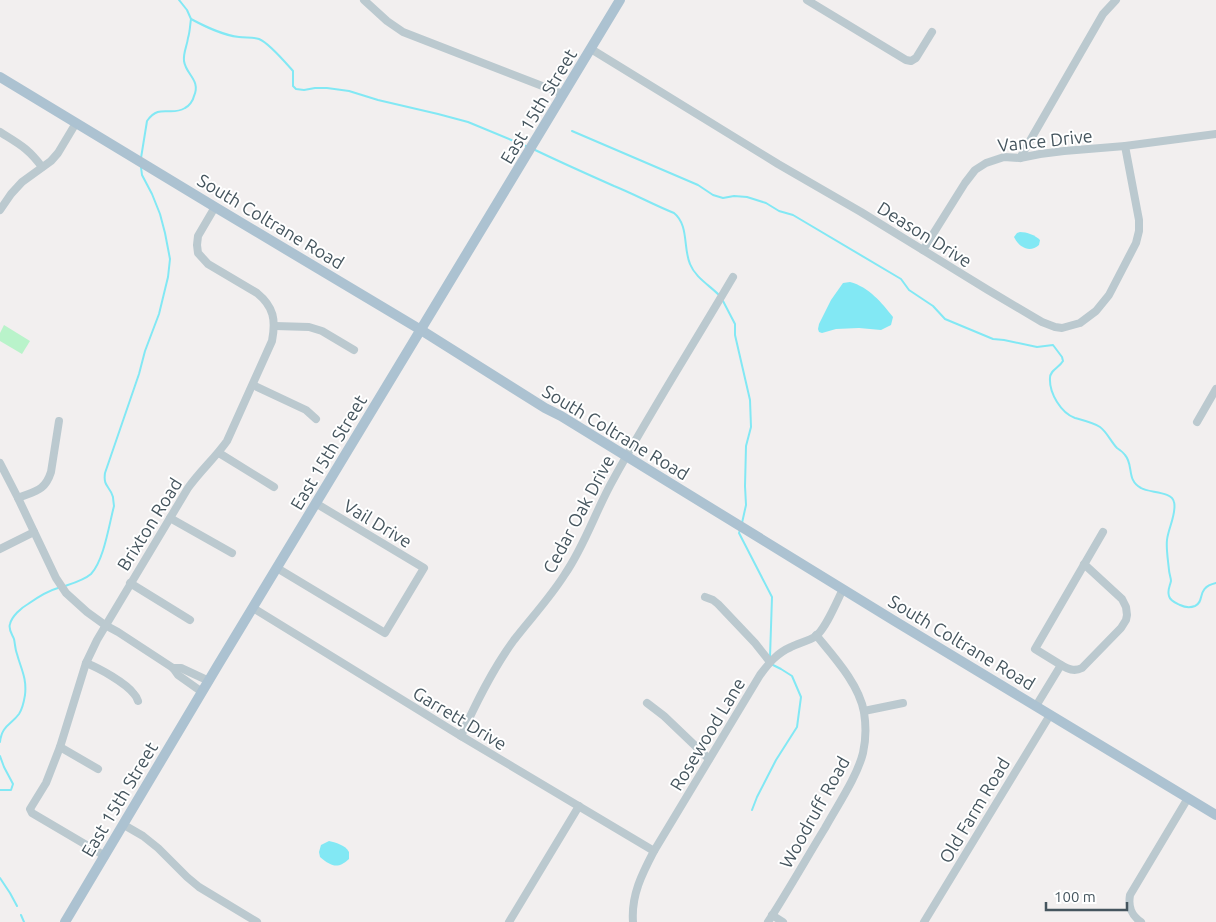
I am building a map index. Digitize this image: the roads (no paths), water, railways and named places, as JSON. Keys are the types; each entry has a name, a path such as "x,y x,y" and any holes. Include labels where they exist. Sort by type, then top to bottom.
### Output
{"main road":[{"name":"East 15th Street","path":"65,922 620,0"},
{"name":"South Coltrane Road","path":"0,76 421,330 545,408 1216,815"}],"street":[{"path":"364,0 387,21 403,32 563,94"},
{"path":"807,0 906,60 911,61 916,58 932,32"},
{"path":"1020,158 1103,14 1116,0"},
{"name":"Deason Drive","path":"591,49 778,164 1042,322 1055,327 1062,328 1080,323 1096,311 1109,295 1136,243 1139,220 1125,146"},
{"path":"0,210 22,182 51,161 58,153 76,123"},
{"path":"0,132 25,147 42,167"},
{"name":"Vance Drive","path":"923,250 964,183 975,170 986,163 1004,157 1020,158 1064,151 1125,146 1216,134"},
{"path":"215,207 198,236 198,253 208,264 264,299 269,306 275,326 309,327 322,331 354,350"},
{"name":"Cedar Oak Drive","path":"461,736 494,670 574,560 607,490 626,456 733,277"},
{"name":"Brixton Road","path":"105,856 32,813 30,809 46,783 60,747 86,663 97,640 196,477 219,453 227,441 272,341 275,326"},
{"path":"253,385 306,410 316,419"},
{"path":"1197,422 1216,389"},
{"path":"18,498 37,490 45,485 48,480 59,421"},
{"path":"219,453 274,487"},
{"path":"1,467 56,578 66,593 105,626 118,632 173,668 178,675 202,692"},
{"name":"Vail Drive","path":"277,568 385,633 424,568 317,504"},
{"path":"170,518 232,553"},
{"path":"0,549 34,532"},
{"path":"1084,564 1122,599 1127,615 1121,628 1082,668 1072,670 1035,649 1084,564 1103,532"},
{"path":"130,583 190,620"},
{"path":"816,636 824,626 844,589"},
{"path":"705,597 718,604 771,661"},
{"name":"Garrett Drive","path":"253,608 461,736 654,851"},
{"name":"Rosewood Lane","path":"633,922 633,900 641,876 709,758 760,675 771,661 790,647 816,636"},
{"name":"Woodruff Road","path":"770,919 838,805 858,767 865,741 864,711 857,692 841,666 816,636"},
{"path":"86,663 98,668 127,686 138,701"},
{"path":"1036,706 1060,664"},
{"path":"173,668 181,668 209,681"},
{"path":"646,703 664,716 709,758"},
{"path":"864,711 903,703"},
{"name":"Old Farm Road","path":"926,921 1050,714"},
{"path":"60,747 98,769"},
{"path":"1141,922 1130,911 1128,902 1130,895 1188,798"},
{"path":"509,922 578,806"},
{"path":"124,825 143,836 158,848 187,877 199,886 257,922"},
{"path":"770,919 783,922"}],"water":[{"path":"1020,232 1036,237 1040,240 1039,245 1028,249 1019,244 1014,237"},
{"path":"843,283 857,284 880,301 893,317 891,325 881,330 859,328 819,332 819,324 831,300"},
{"path":"329,841 345,848 349,852 349,859 335,866 320,857 321,845"}],"waterway":[{"path":"179,0 191,19"},
{"path":"191,19 208,28 226,34 257,38 263,41 293,71 293,86 296,89 327,88 349,91 468,122 526,146"},
{"path":"141,158 147,121 161,111 175,111 185,108 191,103 196,90 196,86 184,61 191,19"},
{"path":"572,131 698,185 713,195 723,198 734,196 747,197 793,215 901,279 909,290 933,306 945,319 993,339 1037,347 1053,345 1063,361 1050,375 1050,384 1057,402 1065,412 1075,418 1095,424 1107,434 1115,446 1128,459 1133,481 1136,485 1145,490 1169,496 1174,502 1175,506 1167,543 1171,581 1168,592 1171,599 1183,606 1195,606 1200,601 1205,588 1216,583"},
{"path":"533,149 674,213 679,218 684,230 688,258 692,269 719,295"},
{"path":"65,586 82,580 91,574 96,568 103,551 114,506 112,493 105,481 105,473 159,314 168,277 170,259 165,233 160,214 142,175 141,167"},
{"path":"723,301 735,324 735,335 750,400 751,427 746,446 746,505 742,523"},
{"path":"740,530 739,533 772,597 770,657"},
{"path":"0,742 3,732 20,712 25,695 24,679 14,639 10,631 11,621 17,612 25,606 58,588"},
{"path":"752,810 776,760 797,727 801,697 792,676 771,664"},
{"path":"0,756 13,784 11,790 0,790"},
{"path":"0,878 17,906"},
{"path":"21,915 24,922"}]}
